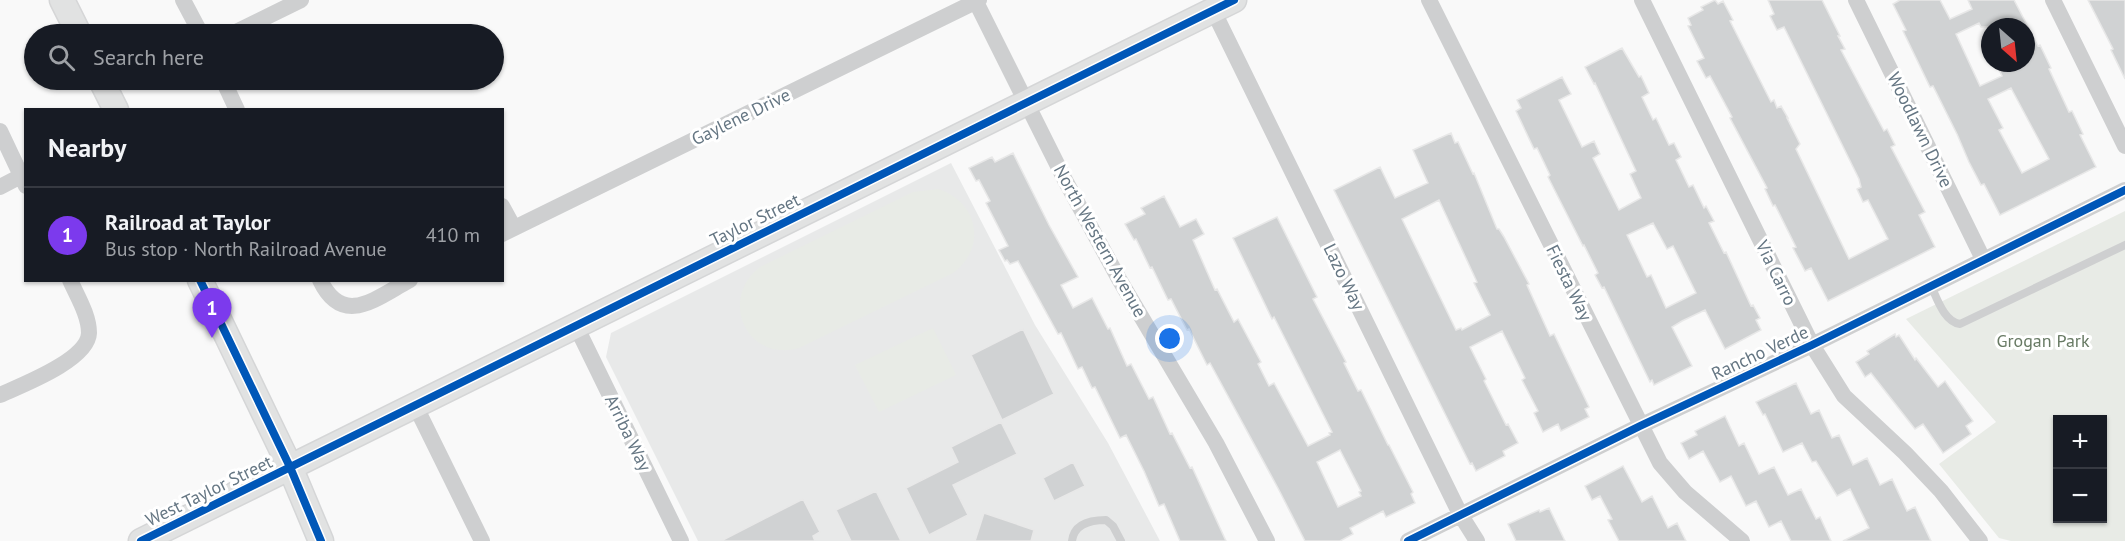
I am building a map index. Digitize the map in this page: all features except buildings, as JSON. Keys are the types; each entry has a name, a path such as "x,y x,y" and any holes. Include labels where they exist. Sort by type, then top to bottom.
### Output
{"street":[{"path":"62,0 74,24"},
{"path":"183,0 196,24"},
{"path":"252,24 301,0"},
{"name":"North Western Avenue","path":"977,0 1070,190 1119,279 1216,443 1267,541"},
{"name":"Gaylene Drive","path":"508,231 977,0"},
{"name":"Fiesta Way","path":"1428,0 1660,463 1685,492 1742,541"},
{"name":"Via Carro","path":"1642,0 1812,345 1844,396 1905,453 1941,491 1980,541"},
{"name":"Woodlawn Drive","path":"1856,0 1983,259"},
{"path":"2053,0 2125,146"},
{"name":"Taylor Street","path":"290,467 1224,5"},
{"name":"Lazo Way","path":"1224,5 1460,514 1477,541"},
{"path":"106,90 115,108"},
{"path":"228,90 236,108"},
{"path":"0,131 23,181 0,187"},
{"name":"Rancho Verde","path":"1408,541 2125,190"},
{"path":"504,214 508,231"},
{"path":"0,395 60,366 77,353 87,340 89,332 84,310 71,282"},
{"path":"201,282 290,467 321,541"},
{"path":"321,282 330,298 343,306 351,307 364,304 406,282"},
{"name":"Arriba Way","path":"576,326 681,541"},
{"path":"415,405 482,541"},
{"name":"West Taylor Street","path":"141,541 290,467"}],"lane":[{"path":"1931,285 1949,319 1954,324 1960,324 2125,245"},
{"path":"1072,541 1072,534 1083,523 1106,520 1113,526 1121,541"}],"shaded area":[{"path":"951,163 1035,325 1108,443 1160,541 698,541 606,357 611,333"}],"green space":[{"path":"938,189 952,195 962,204 974,226 971,251 964,263 953,273 799,348 781,350 765,346 753,337 744,325 740,311 741,295 747,280 760,267 913,192"},
{"name":"Grogan Park","path":"2125,211 2125,541 2011,541 1999,538 1939,464 1996,422 1906,319"},
{"path":"933,328 956,375 879,412 855,365"}],"cycle path":[{"path":"141,541 1234,0"},
{"path":"1408,541 2125,190"},
{"path":"201,282 290,467 321,541"}],"place":[{"name":"Railroad at Taylor","path":"212,338"}]}
